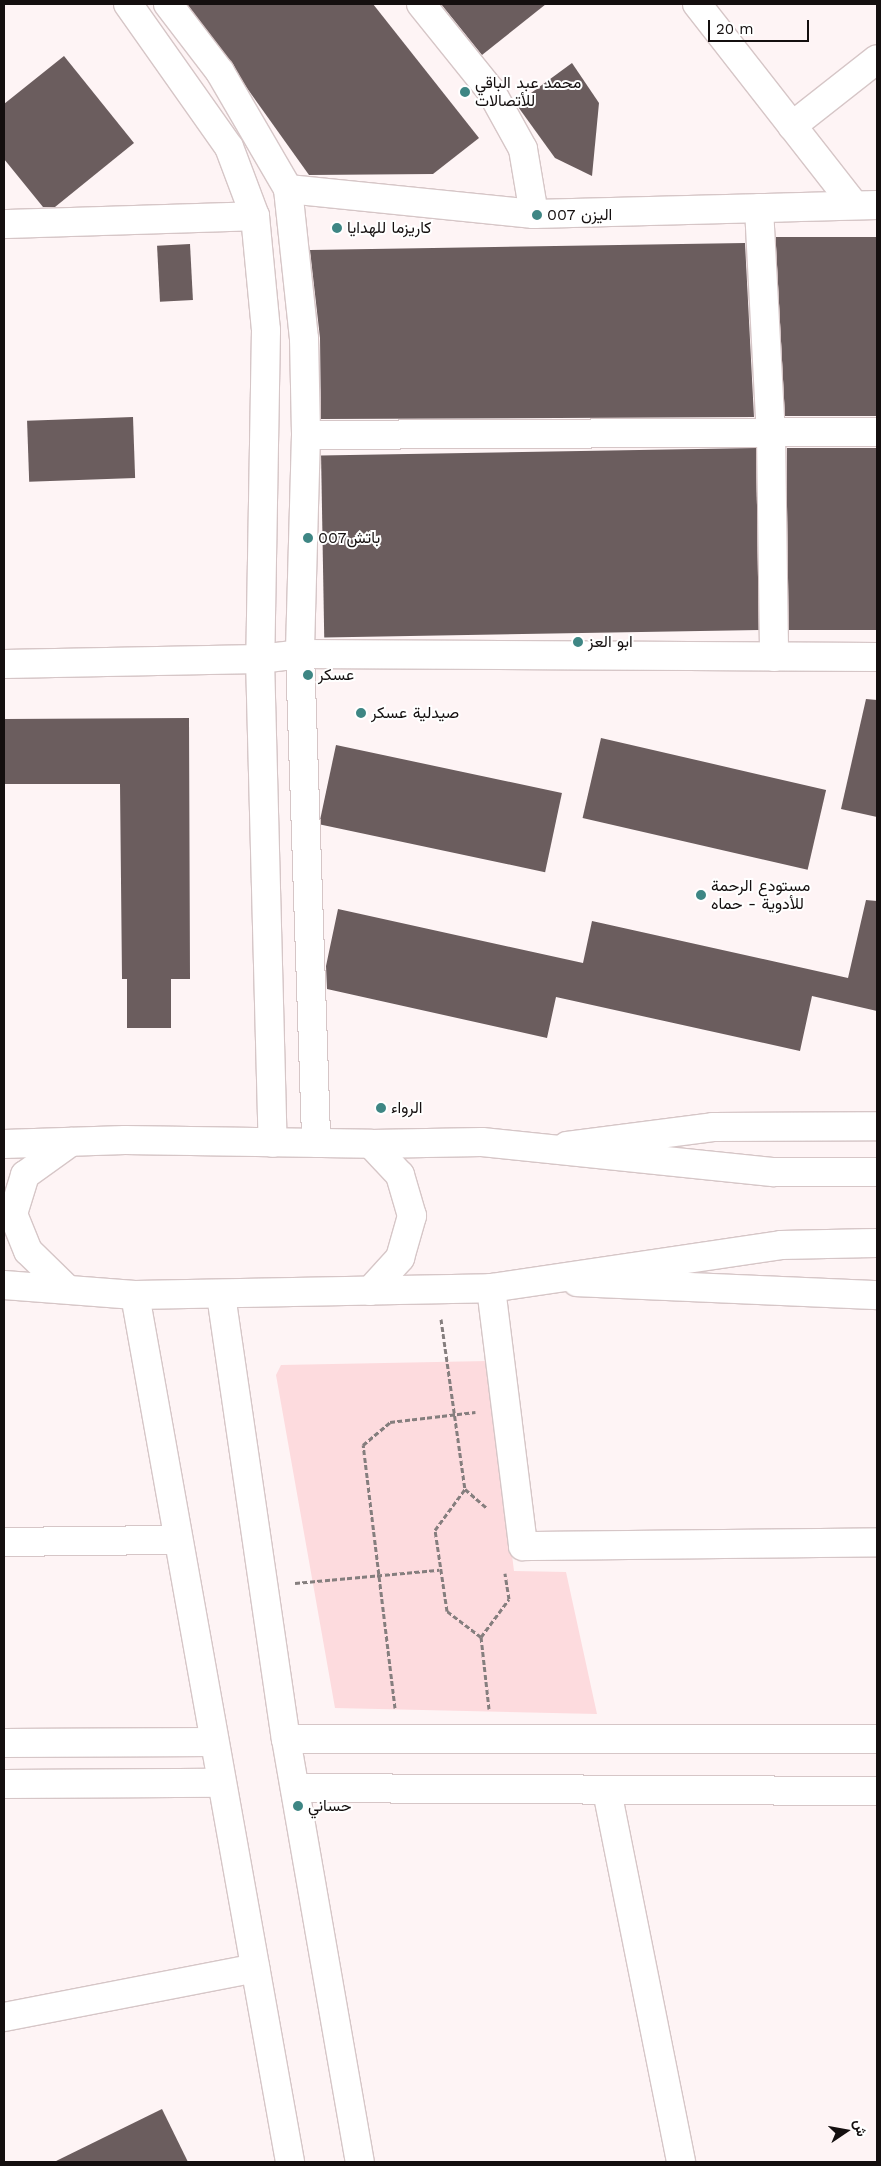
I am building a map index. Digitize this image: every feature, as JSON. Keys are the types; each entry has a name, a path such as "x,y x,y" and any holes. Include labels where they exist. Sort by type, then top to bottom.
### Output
{"main road":[{"path":"128,4 229,147 255,216 266,330 260,659 273,1143"},
{"path":"168,4 220,72 288,189 304,338 306,435 300,654 316,1143"},
{"path":"421,4 491,90 518,141 534,214"},
{"path":"697,4 792,126 866,205"},
{"path":"792,126 877,59"},
{"path":"288,189 534,214 866,205"},
{"path":"759,208 771,434 774,657"},
{"path":"4,224 255,216"},
{"path":"306,435 877,432"},
{"path":"4,664 260,659 300,654 877,657"},
{"path":"544,1148 714,1127 877,1126"},
{"path":"67,1289 28,1251 13,1214 25,1175 71,1142"},
{"path":"4,1144 71,1142 371,1144 482,1142 774,1172 877,1172"},
{"path":"370,1290 400,1258 412,1216 400,1175 371,1144"},
{"path":"4,1285 135,1294 491,1288 781,1246 877,1243"},
{"path":"546,1280 877,1296"},
{"path":"491,1288 522,1546 877,1542"},
{"path":"135,1294 213,1742 290,2162"},
{"path":"221,1294 286,1739 360,2162"},
{"path":"4,1542 177,1540"},
{"path":"286,1739 877,1739"},
{"path":"4,1743 213,1742"},
{"path":"4,1784 221,1783"},
{"path":"295,1788 877,1791"},
{"path":"607,1791 681,2162"},
{"path":"4,2018 254,1968"}],"path":[{"path":"437,1289 465,1489 491,1511"},
{"path":"398,1739 363,1445 390,1422 506,1408"},
{"path":"465,1489 434,1530 446,1611 481,1637"},
{"path":"492,1739 481,1637 509,1599 504,1563"},
{"path":"264,1586 439,1570"}],"shaded area":[{"path":"488,1361 514,1571 566,1572 597,1714 335,1708 276,1375 281,1365"}],"building":[{"path":"187,4 373,4 479,138 433,174 309,175"},
{"path":"441,4 546,4 482,55"},
{"path":"64,56 134,143 55,207 43,207 4,159 4,104"},
{"path":"572,63 599,103 592,176 555,158 516,104"},
{"path":"776,237 877,237 877,416 776,416"},
{"path":"745,243 754,417 321,419 320,338 310,250"},
{"path":"190,244 193,300 160,302 157,246"},
{"path":"133,417 135,478 29,482 27,421"},
{"path":"756,448 759,630 324,638 321,456"},
{"path":"787,448 877,448 877,630 787,630"},
{"path":"866,699 877,700 877,817 841,809"},
{"path":"189,718 190,979 171,979 171,1028 127,1028 127,979 122,979 120,784 4,784 4,719"},
{"path":"601,738 826,790 808,870 583,818"},
{"path":"336,745 562,793 545,872 319,824"},
{"path":"866,900 877,901 877,1011 812,996 800,1051 556,997 547,1038 327,989 326,966 338,909 583,963 592,921 848,978"},
{"path":"162,2109 188,2162 54,2162"}],"place":[{"name":"محمد عبد الباقي للأتصالات","path":"465,92"},
{"name":"اليزن 007","path":"537,215"},
{"name":"كاريزما للهدايا","path":"337,228"},
{"name":"باتش007","path":"308,538"},
{"name":"ابو العز","path":"578,642"},
{"name":"عسكر","path":"308,675"},
{"name":"صيدلية عسكر","path":"361,713"},
{"name":"مستودع الرحمة للأدوية - حماه","path":"701,895"},
{"name":"الرواء","path":"381,1108"},
{"name":"حساني","path":"298,1806"}]}
